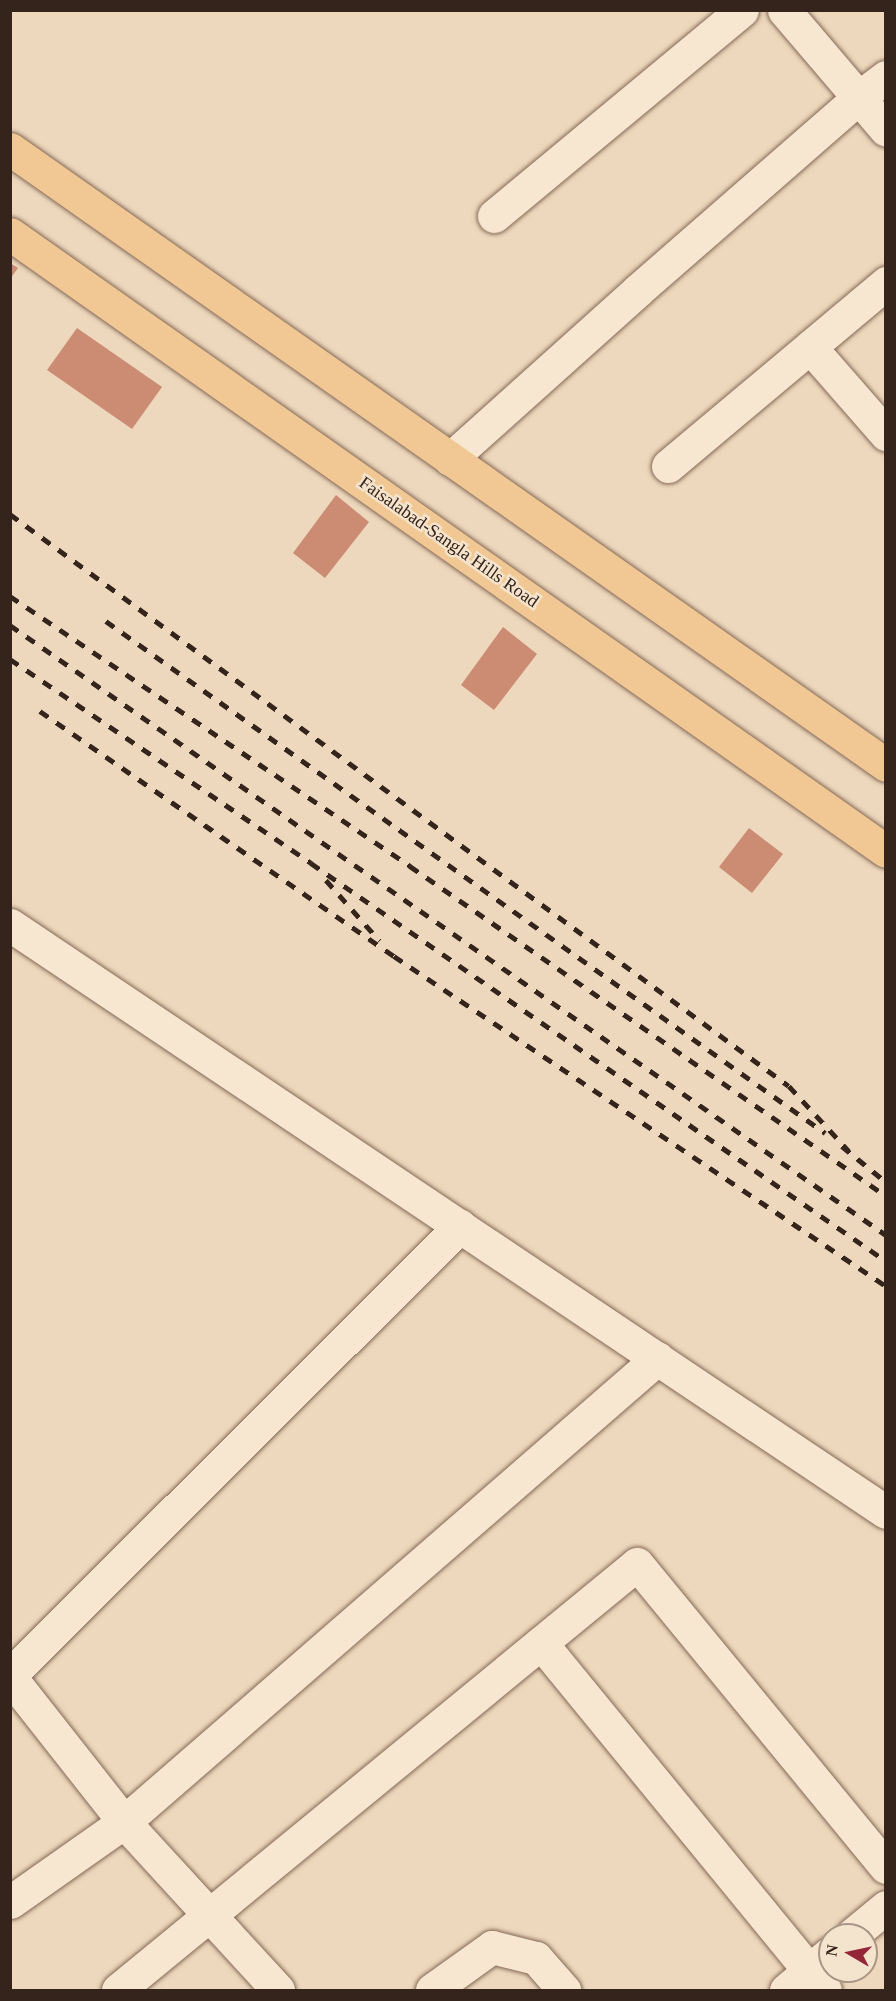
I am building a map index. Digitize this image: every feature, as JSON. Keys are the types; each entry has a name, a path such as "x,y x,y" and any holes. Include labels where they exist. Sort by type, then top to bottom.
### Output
{"main road":[{"path":"10,149 885,765"},
{"name":"Faisalabad-Sangla Hills Road","path":"10,234 885,851"}],"street":[{"path":"494,216 742,10"},
{"path":"784,10 885,130"},
{"path":"450,459 858,98 885,77"},
{"path":"668,466 885,283"},
{"path":"810,346 885,434"},
{"path":"10,925 885,1512"},
{"path":"278,1990 124,1822 10,1676 460,1226"},
{"path":"10,1902 124,1822 658,1359"},
{"path":"118,1990 637,1564 885,1867"},
{"path":"541,1643 812,1976"},
{"path":"866,1923 885,1907"},
{"path":"432,1990 492,1947 536,1958 564,1990"}],"building":[{"path":"10,263 18,268 10,279"},
{"path":"77,328 162,387 132,429 47,370"},
{"path":"336,495 369,522 325,578 293,553"},
{"path":"503,627 537,654 494,710 461,685"},
{"path":"749,828 783,854 752,893 719,867"}],"railway":[{"path":"10,514 789,1086 849,1151"},
{"path":"10,596 410,866 886,1196"},
{"path":"106,621 825,1133"},
{"path":"10,625 886,1235"},
{"path":"10,659 311,863 886,1261"},
{"path":"40,711 394,956 886,1286"},
{"path":"326,880 380,941"},
{"path":"842,1146 886,1182"}]}
